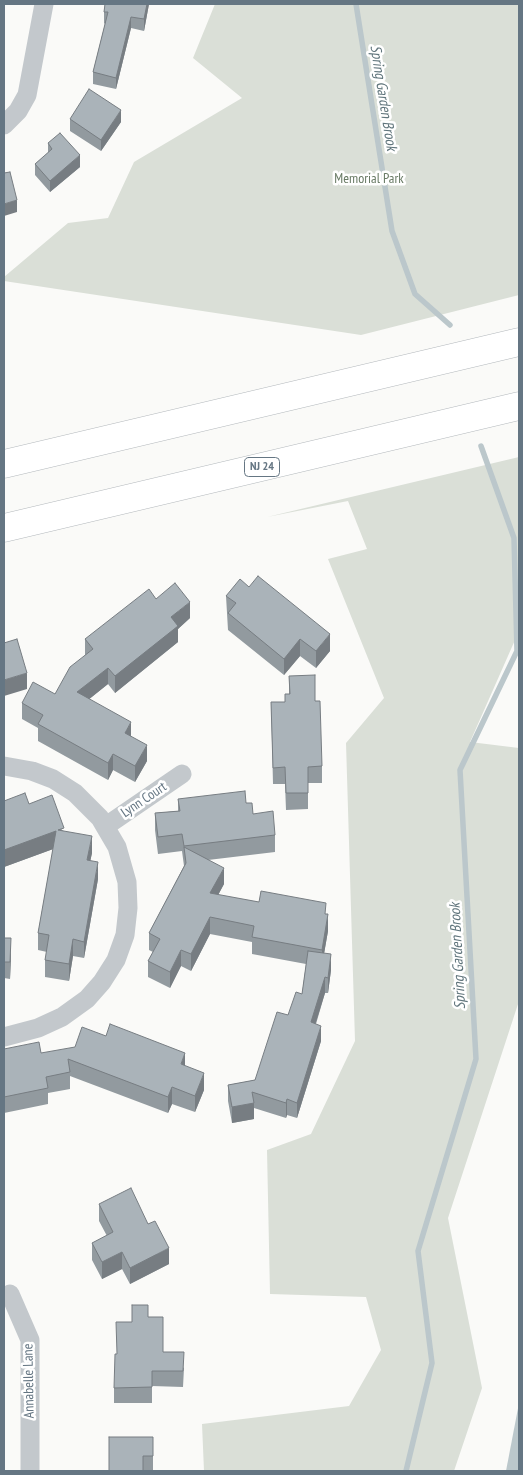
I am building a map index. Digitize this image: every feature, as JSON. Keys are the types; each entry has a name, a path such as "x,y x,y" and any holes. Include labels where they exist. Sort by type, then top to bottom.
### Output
{"highway":[{"path":"4,464 519,342"},
{"name":"NJ 24","path":"4,528 519,406"}],"street":[{"path":"4,126 18,111 27,95 44,4"},
{"path":"4,766 32,770 53,779 75,793 106,826 118,847 127,882 128,908 125,935 116,960 102,982 87,999 62,1017 38,1028 4,1036"},
{"name":"Lynn Court","path":"106,826 182,774"},
{"name":"Annabelle Lane","path":"10,1294 30,1340 30,1471"}],"green space":[{"name":"Memorial Park","path":"215,4 519,4 519,295 361,335 4,281 4,277 68,223 108,218 134,162 242,98 193,58"},
{"path":"519,457 519,631 470,742 519,748 519,1001 448,1218 482,1388 454,1471 204,1471 202,1424 349,1406 381,1350 366,1297 270,1294 267,1150 311,1134 355,1041 346,743 384,698 328,559 367,549 348,501 267,517"}],"shaded area":[{"path":"519,1403 519,1471 506,1471"}],"building":[{"path":"105,4 147,4 144,19 131,17 116,78 93,72 108,12 104,12"},
{"path":"89,89 121,110 101,140 70,119"},
{"path":"60,133 80,155 50,181 35,164 52,149 48,143"},
{"path":"10,172 17,200 4,204 4,173"},
{"path":"258,576 330,634 316,651 300,639 284,659 228,613 236,603 226,596 240,579 249,587"},
{"path":"175,583 190,602 171,617 178,626 115,676 108,668 77,692 131,722 125,733 147,745 135,766 113,754 108,763 38,724 43,715 22,703 33,682 55,694 70,667 93,649 85,639 149,589 156,599"},
{"path":"17,639 27,673 4,680 4,643"},
{"path":"315,675 315,701 320,701 322,766 308,767 308,793 286,793 285,767 273,768 271,702 285,702 285,694 290,694 289,676"},
{"path":"245,791 246,803 252,803 253,814 273,811 275,835 184,846 182,834 158,837 155,813 180,811 178,799"},
{"path":"25,793 29,804 52,795 64,828 58,830 92,836 87,860 98,862 84,942 73,939 69,964 45,960 49,935 38,933 56,831 4,850 4,801"},
{"path":"184,847 224,868 210,893 259,902 261,891 326,903 325,914 328,914 322,950 252,937 254,926 210,917 191,954 181,950 170,972 148,961 160,939 149,933 186,863"},
{"path":"4,938 11,938 10,962 4,962"},
{"path":"308,951 331,954 328,978 325,977 311,1022 321,1026 297,1103 287,1099 286,1103 252,1092 254,1103 232,1107 228,1085 255,1080 277,1012 288,1015 296,992 302,994"},
{"path":"110,1024 185,1053 181,1064 204,1073 195,1096 172,1087 168,1097 68,1059 70,1072 46,1077 48,1088 4,1097 4,1049 39,1042 41,1053 75,1047 82,1027 106,1036"},
{"path":"131,1188 148,1224 155,1221 169,1248 130,1268 122,1252 102,1262 92,1243 113,1232 99,1204"},
{"path":"132,1305 148,1305 148,1317 163,1317 163,1352 184,1352 183,1371 152,1371 152,1387 114,1388 115,1354 117,1354 116,1322 132,1322"},
{"path":"109,1437 153,1437 153,1456 143,1456 143,1471 109,1471"}],"waterway":[{"name":"Spring Garden Brook","path":"356,4 392,231 415,294 450,325"},
{"name":"Spring Garden Brook","path":"406,1471 432,1363 418,1251 476,1059 460,770 517,651 514,538 481,446"}]}
